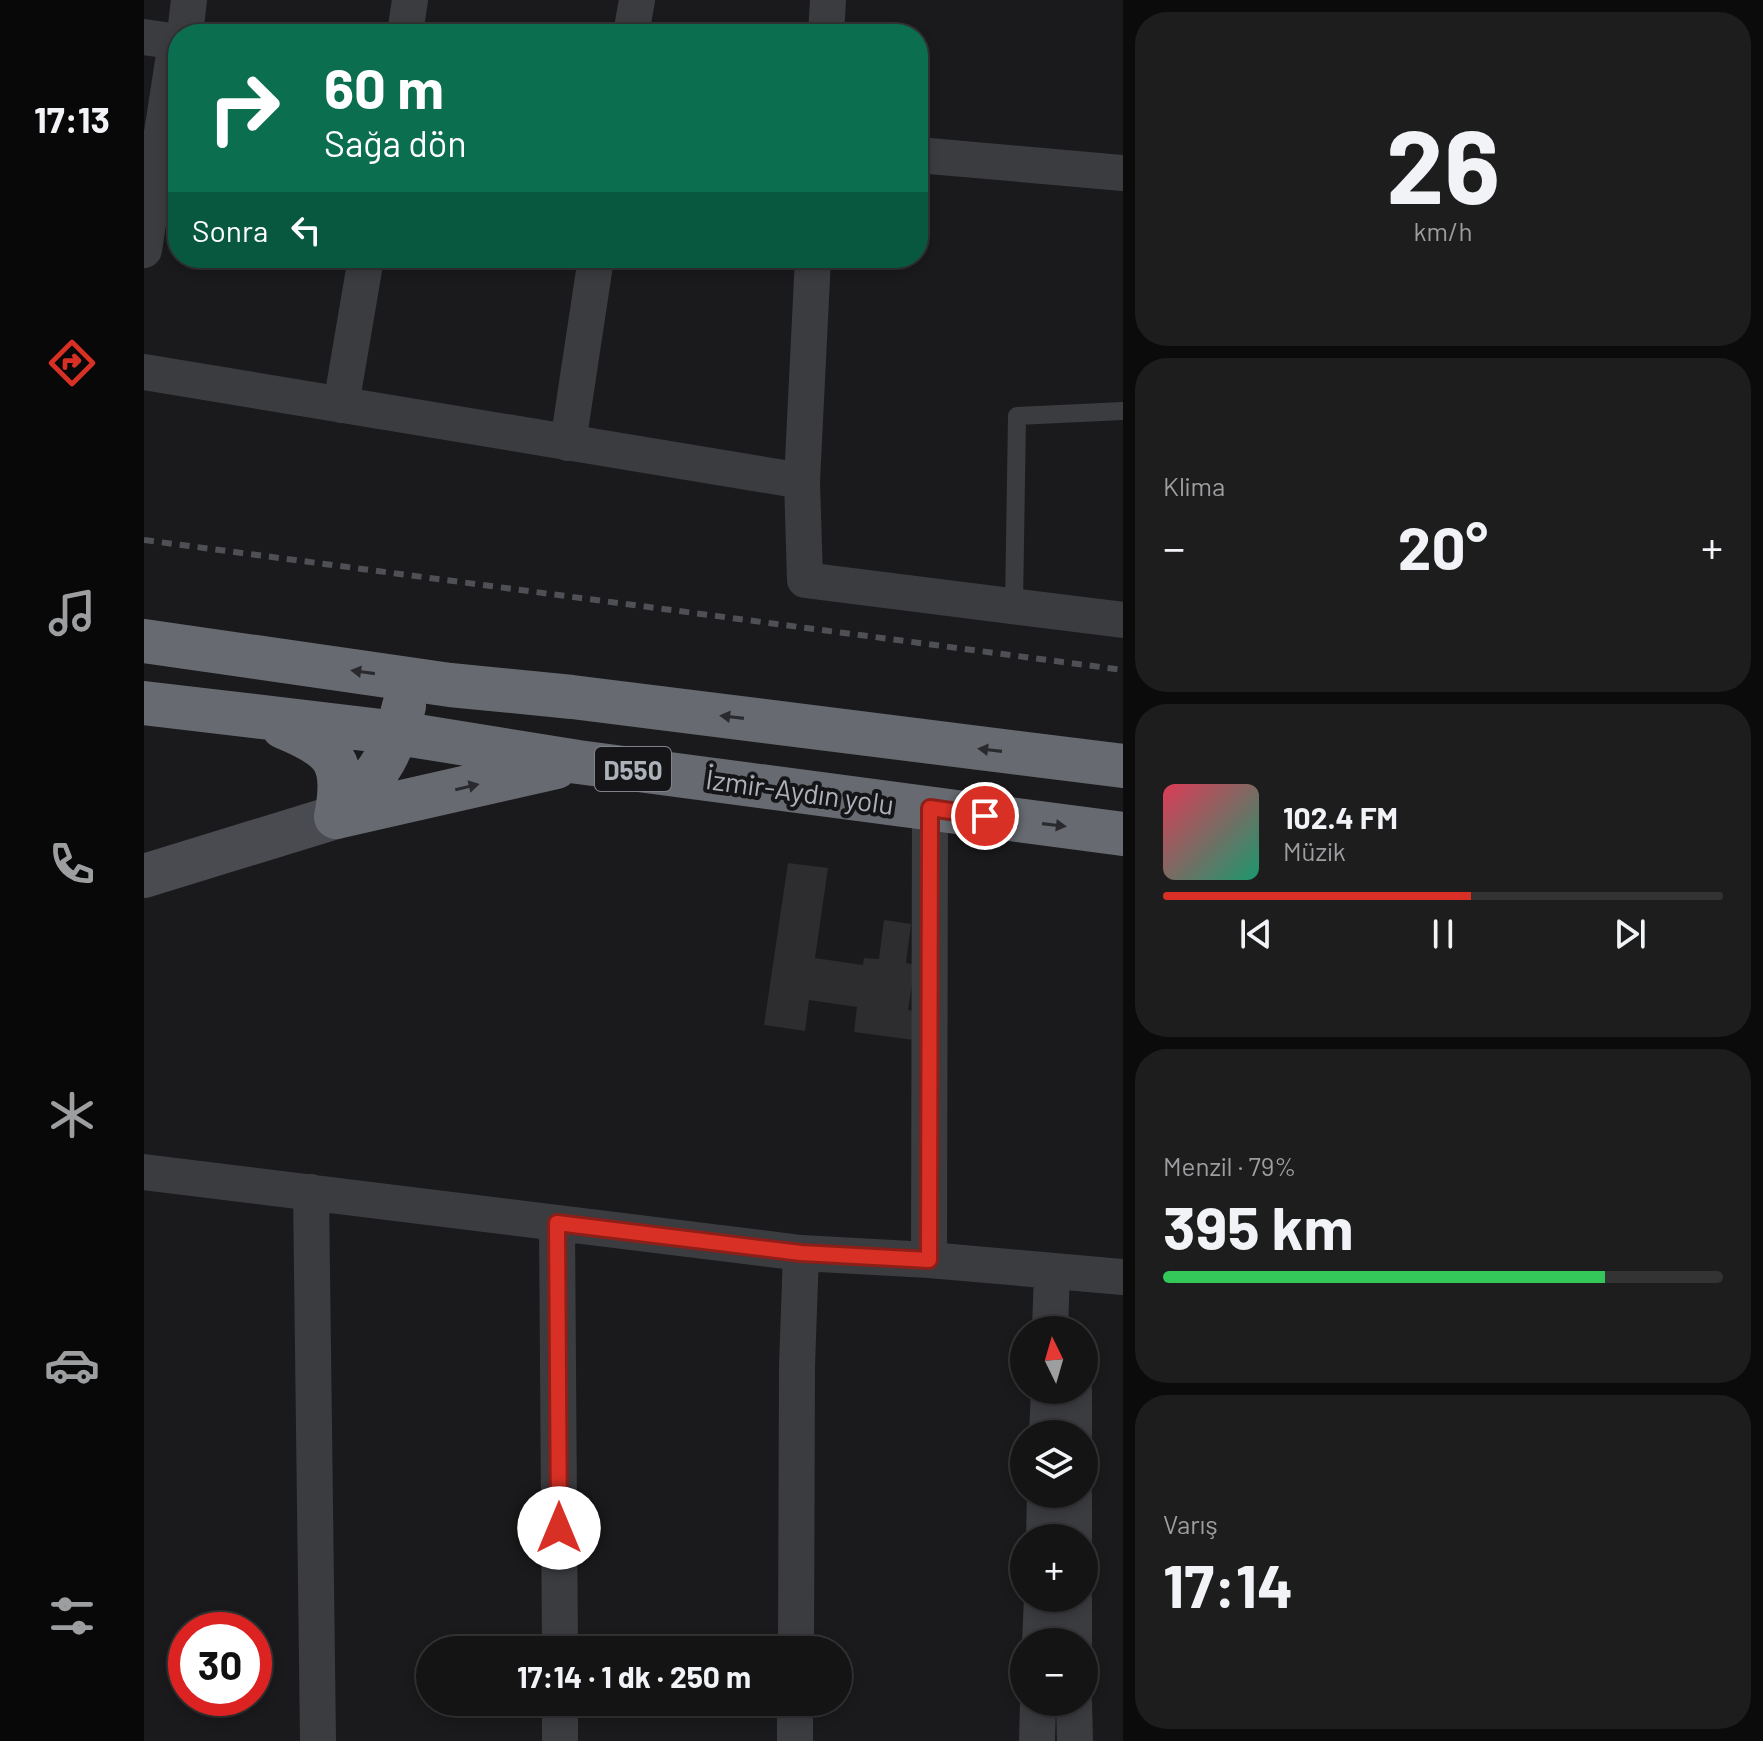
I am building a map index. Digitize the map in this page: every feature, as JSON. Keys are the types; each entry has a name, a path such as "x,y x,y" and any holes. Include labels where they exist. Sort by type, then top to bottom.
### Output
{"highway":[{"name":"D550","path":"144,641 430,682 1123,766"},
{"path":"416,799 417,736 430,682"},
{"name":"İzmir-Aydın yolu","path":"144,703 417,736 578,762 1123,834"},
{"path":"258,717 314,739 336,761 341,793 336,817"},
{"path":"336,817 373,779 389,756 417,736"},
{"path":"336,817 578,762"}],"street":[{"path":"186,24 189,0"},
{"path":"406,24 410,0"},
{"path":"633,24 637,0"},
{"path":"827,24 828,0"},
{"path":"144,37 168,41"},
{"path":"144,250 168,94"},
{"path":"928,156 1123,173"},
{"path":"341,405 364,268"},
{"path":"568,443 594,268"},
{"path":"813,268 802,481 805,580 1123,620"},
{"path":"144,372 802,481"},
{"path":"929,1260 930,808"},
{"path":"144,876 336,817"},
{"path":"144,1172 801,1253 929,1260 1123,1277"},
{"path":"311,1192 318,1741"},
{"path":"557,1223 560,1636"},
{"path":"796,1636 797,1366 801,1253"},
{"path":"1053,1316 1063,1272"},
{"path":"1063,1272 1071,1316"},
{"path":"560,1716 560,1741"},
{"path":"795,1716 795,1741"},
{"path":"1037,1741 1038,1716"},
{"path":"1074,1716 1075,1741"}],"lane":[{"path":"1014,606 1017,416 1123,411"}],"building":[{"path":"788,863 828,868 815,958 863,965 864,958 879,959 884,920 911,924 906,963 915,965 908,1010 920,1012 921,1041 854,1032 857,1007 809,1000 805,1031 764,1025"}],"railway":[{"path":"144,540 1123,670"}],"route":[{"path":"559,1528 557,1223 801,1253 929,1260 930,808 985,816"}]}
